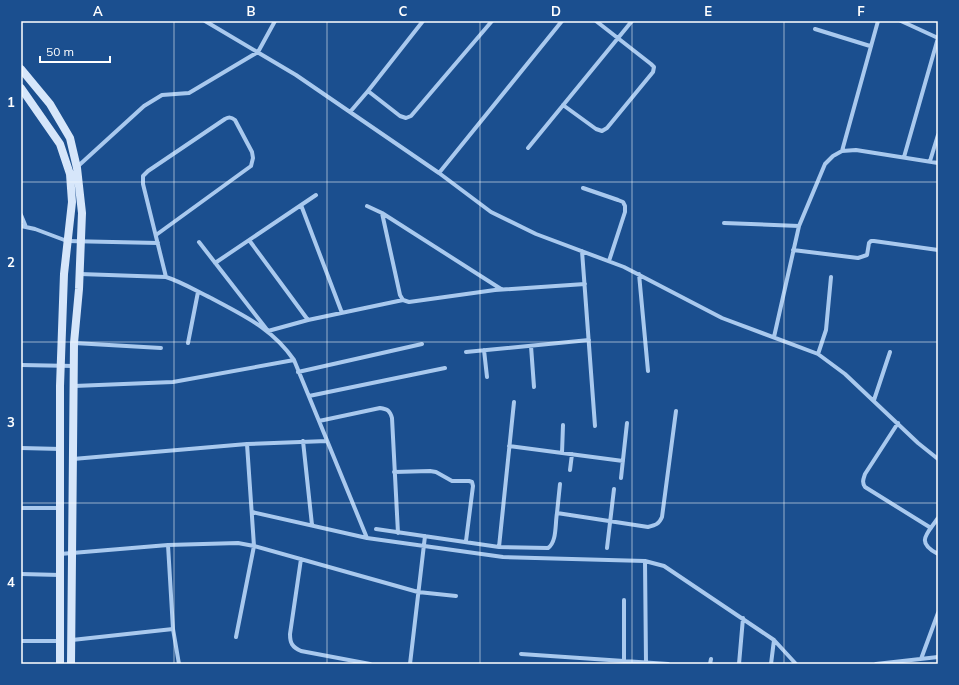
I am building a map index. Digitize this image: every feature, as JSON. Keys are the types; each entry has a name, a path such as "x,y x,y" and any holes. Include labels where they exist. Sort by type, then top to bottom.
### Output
{"street":[{"path":"206,21 296,75 439,173 491,212 536,234 624,266 722,318 818,354 845,374 918,443 938,459"},
{"path":"70,174 144,106 162,95 189,93 258,52 276,21"},
{"path":"350,112 423,21"},
{"path":"368,91 400,116 406,118 411,116 492,21"},
{"path":"439,173 562,21"},
{"path":"563,105 596,129 602,131 607,128 653,72 654,67 652,64 596,21"},
{"path":"528,148 632,21"},
{"path":"842,151 878,21"},
{"path":"901,21 938,38 904,157"},
{"path":"815,29 870,46"},
{"path":"21,69 50,104 70,138 77,168 82,214 78,274 79,289 74,343 71,664"},
{"path":"21,84 29,77"},
{"path":"21,88 60,144 70,174 72,202 64,274 61,365 59,508 60,664"},
{"path":"156,235 251,166 253,158 252,152 235,120 232,118 225,119 144,176 143,184 166,278"},
{"path":"930,161 938,135"},
{"path":"774,337 799,226 825,164 833,156 842,151 856,150 938,163"},
{"path":"583,188 623,202 625,206 625,212 609,261"},
{"path":"215,262 316,195"},
{"path":"301,204 342,313"},
{"path":"367,206 382,213 502,289"},
{"path":"382,213 400,295 403,300"},
{"path":"21,215 23,227 67,241 158,243"},
{"path":"724,222 799,226"},
{"path":"249,240 308,320"},
{"path":"793,250 858,258 867,255 869,243 871,241 938,250"},
{"path":"199,242 268,331 286,349 294,360 367,538"},
{"path":"582,251 590,340 595,426"},
{"path":"78,274 166,278 177,281 251,320 268,331 308,320 403,300 409,302 502,289 585,284"},
{"path":"639,274 648,371"},
{"path":"818,354 826,330 831,277"},
{"path":"188,343 198,292"},
{"path":"466,352 590,340"},
{"path":"74,343 161,348"},
{"path":"298,372 422,344"},
{"path":"531,346 534,387"},
{"path":"484,350 487,377"},
{"path":"874,400 890,352"},
{"path":"73,386 173,382 294,360"},
{"path":"21,365 74,366"},
{"path":"309,396 445,368"},
{"path":"499,547 514,402"},
{"path":"319,421 380,408 387,409 391,412 398,533"},
{"path":"557,513 648,527 656,526 662,517 676,411"},
{"path":"621,478 627,423"},
{"path":"898,423 865,474 863,484 865,488 931,528"},
{"path":"562,453 563,425"},
{"path":"304,441 312,526"},
{"path":"73,459 247,444 327,441"},
{"path":"236,637 254,546 247,444"},
{"path":"509,446 623,461"},
{"path":"21,448 61,449"},
{"path":"570,470 572,454"},
{"path":"394,472 430,471 436,472 452,481 469,480 472,482 473,486 466,541"},
{"path":"376,529 499,547 548,548 554,541 560,484"},
{"path":"607,548 614,490"},
{"path":"21,508 59,508"},
{"path":"252,512 367,538 503,557 645,561 664,566 774,640 796,664"},
{"path":"938,518 924,540 929,549 938,554"},
{"path":"410,664 424,536"},
{"path":"60,554 168,545 238,543 254,546 418,592 456,596"},
{"path":"168,545 173,629 179,664"},
{"path":"301,559 290,634 290,641 294,648 301,651 370,664"},
{"path":"645,561 646,663"},
{"path":"21,574 60,575"},
{"path":"624,600 624,661"},
{"path":"921,659 938,614"},
{"path":"739,664 743,618"},
{"path":"72,640 173,629"},
{"path":"771,664 774,640"},
{"path":"21,642 59,641"},
{"path":"521,654 668,664"},
{"path":"876,664 938,657"},
{"path":"570,658 570,664"}]}
